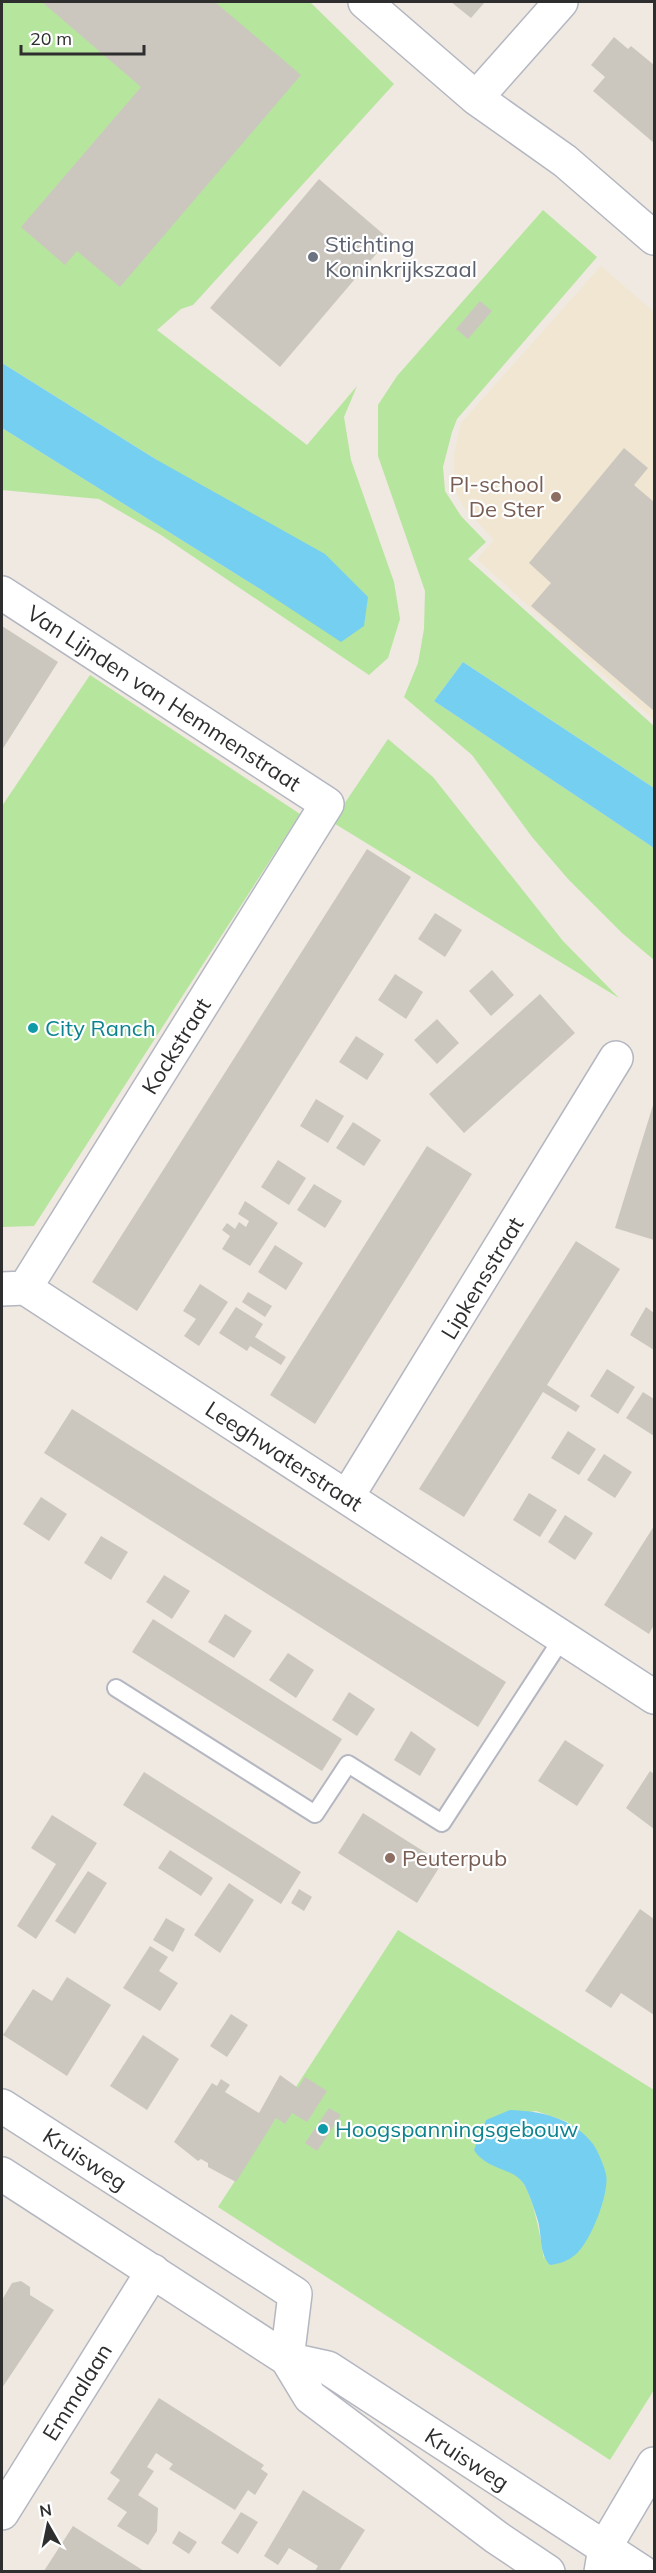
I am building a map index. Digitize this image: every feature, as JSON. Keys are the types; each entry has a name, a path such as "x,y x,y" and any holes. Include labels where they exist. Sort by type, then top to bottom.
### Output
{"street":[{"path":"365,2 476,98 565,160 654,238"},
{"path":"476,98 561,2"},
{"name":"Van Lijnden van Hemmenstraat","path":"2,593 327,804"},
{"name":"Kockstraat","path":"13,1288 327,804"},
{"name":"Lipkensstraat","path":"347,1497 616,1058"},
{"name":"Leeghwaterstraat","path":"13,1288 347,1497 654,1697"},
{"name":"Kruisweg","path":"2,2106 294,2294 286,2359 310,2397 496,2537 548,2571"},
{"name":"Kruisweg","path":"2,2174 286,2359 327,2368 603,2559 642,2571"},
{"name":"Emmalaan","path":"2,2513 153,2271"},
{"path":"603,2559 654,2464"}],"lane":[{"path":"116,1688 315,1814 348,1764 442,1823 563,1637"}],"shaded area":[{"name":"PI-school De Ster","path":"601,266 654,312 654,720 477,559 494,540 463,506 454,487 454,454 461,423"}],"green space":[{"path":"2,2 310,2 394,84 193,305 181,309 157,330 307,445 357,386 344,417 351,460 394,582 400,619 388,658 369,675 161,535 99,499 2,490 2,428 265,592 157,460 2,363"},
{"path":"543,210 597,257 457,419 443,467 445,491 461,516 486,542 468,559 654,726 654,788 463,662 434,701 654,848 654,960 622,933 568,879 532,837 472,755 404,697 418,663 424,629 425,591 378,456 378,405 397,376"},
{"path":"90,675 300,814 34,1226 2,1227 2,806"},
{"path":"388,739 433,777 563,941 619,998 332,822"},
{"path":"398,1930 654,2090 654,2390 610,2460 218,2207","holes":["536,2111 568,2122 544,2259 532,2203 523,2182 511,2172 484,2160 475,2150 486,2120"]}],"water":[{"path":"2,363 157,460 325,554 368,597 364,626 341,642 2,428"},
{"path":"463,662 654,788 654,848 434,701"},
{"path":"510,2110 545,2114 576,2128 593,2144 606,2174 602,2205 587,2240 575,2255 560,2263 550,2265 546,2260 542,2250 537,2217 525,2186 515,2175 486,2162 474,2150 486,2120"}],"building":[{"path":"42,2 215,2 301,75 120,287 77,251 65,265 21,227 141,87"},
{"path":"451,2 485,2 471,18"},
{"path":"614,37 628,49 631,46 654,65 654,143 593,91 605,77 591,65"},
{"path":"319,179 389,239 280,367 210,308"},
{"path":"480,301 492,311 468,339 456,329"},
{"path":"624,448 648,468 634,485 654,502 654,711 531,606 551,583 529,563"},
{"path":"2,626 58,662 2,750"},
{"path":"367,849 411,877 137,1311 92,1282"},
{"path":"435,913 462,930 445,957 418,939"},
{"path":"492,970 514,995 491,1016 469,991"},
{"path":"395,974 423,992 406,1019 378,1000"},
{"path":"540,994 575,1033 464,1133 429,1094"},
{"path":"437,1019 459,1043 437,1064 414,1040"},
{"path":"356,1036 384,1054 367,1080 339,1062"},
{"path":"316,1099 344,1116 328,1143 300,1126"},
{"path":"654,1102 654,1240 615,1228"},
{"path":"353,1122 381,1140 364,1166 336,1148"},
{"path":"427,1146 472,1174 315,1424 270,1395"},
{"path":"278,1160 306,1178 289,1205 261,1187"},
{"path":"314,1184 342,1201 325,1228 297,1210"},
{"path":"245,1201 278,1223 250,1266 222,1249 230,1236 222,1230 227,1223 235,1229 239,1222 246,1227 249,1221 238,1214"},
{"path":"576,1241 620,1269 547,1385 580,1406 576,1412 543,1392 464,1517 419,1489"},
{"path":"275,1245 303,1263 286,1290 258,1272"},
{"path":"200,1284 228,1302 199,1346 184,1336 196,1319 183,1311"},
{"path":"248,1292 272,1306 265,1317 242,1302"},
{"path":"236,1307 263,1324 255,1337 286,1357 281,1365 250,1346 247,1351 219,1333"},
{"path":"646,1307 654,1313 654,1350 630,1335"},
{"path":"607,1369 635,1387 618,1414 590,1396"},
{"path":"643,1392 654,1399 654,1436 626,1418"},
{"path":"72,1409 506,1682 478,1727 44,1453"},
{"path":"568,1431 596,1449 579,1475 551,1458"},
{"path":"604,1454 632,1472 615,1498 587,1480"},
{"path":"529,1493 557,1510 540,1537 513,1520"},
{"path":"41,1497 67,1514 49,1541 23,1524"},
{"path":"565,1515 593,1533 575,1560 548,1542"},
{"path":"654,1526 654,1625 649,1634 604,1605"},
{"path":"101,1536 128,1552 111,1580 84,1563"},
{"path":"164,1575 190,1591 172,1619 146,1602"},
{"path":"225,1614 252,1631 234,1658 208,1642"},
{"path":"153,1619 342,1739 322,1771 132,1652"},
{"path":"288,1653 314,1670 296,1698 269,1680"},
{"path":"349,1692 375,1709 357,1736 332,1720"},
{"path":"411,1731 436,1749 420,1776 394,1760"},
{"path":"565,1740 604,1765 577,1806 538,1781"},
{"path":"650,1771 654,1774 654,1829 626,1808"},
{"path":"144,1772 301,1872 281,1904 123,1805"},
{"name":"Peuterpub","path":"363,1813 442,1863 417,1903 338,1853"},
{"path":"52,1815 97,1843 36,1939 17,1926 56,1864 31,1848"},
{"path":"170,1850 213,1878 201,1896 158,1868"},
{"path":"88,1871 107,1883 75,1934 55,1921"},
{"path":"229,1883 254,1900 220,1953 194,1935"},
{"path":"299,1889 312,1897 304,1911 291,1903"},
{"path":"640,1909 654,1919 654,2015 621,1993 611,2008 585,1991"},
{"path":"166,1918 185,1929 173,1952 153,1940"},
{"path":"150,1946 168,1957 159,1971 178,1983 160,2011 123,1988"},
{"path":"67,1977 111,2005 67,2076 3,2035 33,1989 52,2001"},
{"path":"231,2014 248,2025 227,2057 210,2046"},
{"path":"143,2035 179,2059 147,2110 110,2086"},
{"path":"280,2075 298,2088 305,2077 327,2091 307,2122 292,2113 285,2124 276,2118 236,2182 208,2167 208,2163 201,2159 198,2161 174,2142 212,2083 217,2086 221,2079 230,2085 225,2092 259,2113"},
{"name":"Hoogspanningsgebouw","path":"329,2108 341,2115 317,2151 305,2143"},
{"path":"21,2281 30,2287 30,2295 54,2310 2,2388 2,2300 12,2283"},
{"path":"159,2398 264,2465 261,2469 268,2474 255,2495 248,2490 235,2510 169,2469 173,2464 156,2453 147,2467 154,2471 138,2495 158,2508 157,2531 148,2545 117,2526 127,2512 107,2499 120,2480 110,2473"},
{"path":"303,2490 365,2530 339,2571 315,2571 318,2566 289,2548 278,2565 264,2556"},
{"path":"241,2512 258,2522 238,2554 221,2543"},
{"path":"73,2526 144,2571 44,2571"},
{"path":"179,2531 197,2542 189,2554 172,2543"}],"place":[{"name":"Stichting Koninkrijkszaal","path":"313,257"},
{"name":"PI-school De Ster","path":"556,497"},
{"name":"City Ranch","path":"33,1028"},
{"name":"Peuterpub","path":"390,1858"},
{"name":"Hoogspanningsgebouw","path":"323,2129"}]}
